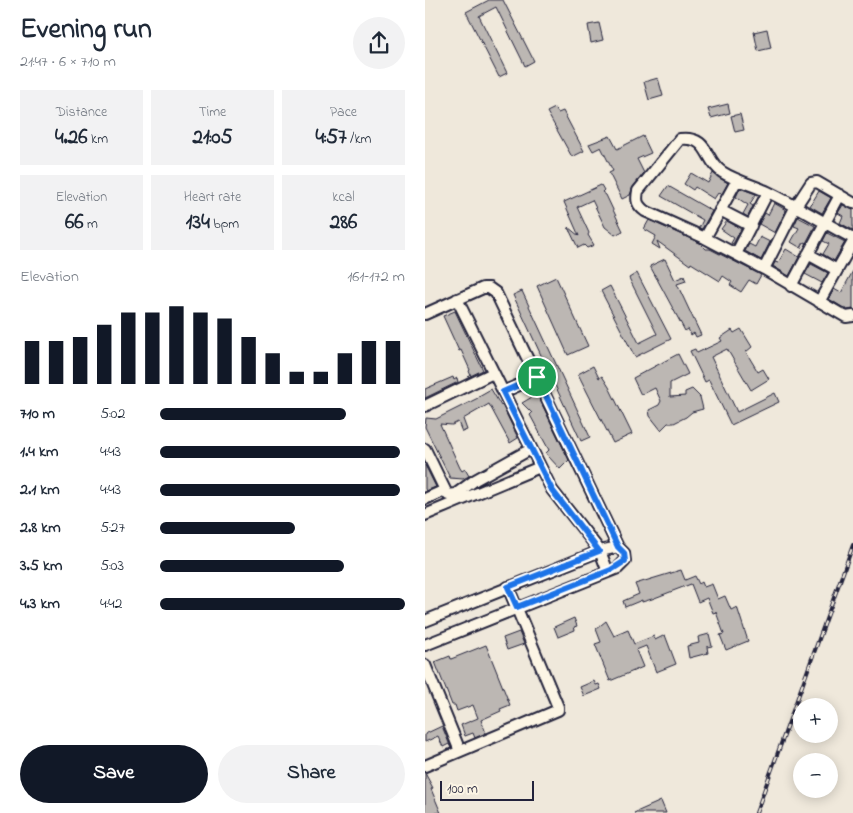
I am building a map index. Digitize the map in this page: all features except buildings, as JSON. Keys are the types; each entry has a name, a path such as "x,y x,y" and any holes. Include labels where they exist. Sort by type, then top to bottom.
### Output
{"street":[{"path":"853,238 796,206 768,192 737,180 715,167 707,149 699,142 680,138 638,191 637,200 639,206 645,211 736,254 846,317 853,316"},
{"path":"705,238 737,180"},
{"path":"763,269 796,206 809,186 814,182 853,203"},
{"path":"736,254 768,192"},
{"path":"791,286 840,195"},
{"path":"720,210 751,226"},
{"path":"819,302 853,242"},
{"path":"808,254 837,270"},
{"path":"425,314 483,288 492,289 501,302 618,547 624,553 625,561 618,568 425,645"},
{"path":"457,299 552,490 599,551 608,572"},
{"path":"425,406 493,373"},
{"path":"503,392 537,377"},
{"path":"425,449 448,495 456,494 475,480 531,449"},
{"path":"425,515 540,467"},
{"path":"425,499 445,490"},
{"path":"425,621 599,551 618,547"},
{"path":"425,766 558,710 559,707 508,587"},
{"path":"425,664 460,751"}],"railway":[{"path":"756,813 853,545"}],"route":[{"path":"537,377 618,547 624,553 625,561 618,568 517,607 508,587 599,551 552,490 503,392 537,377"}]}
